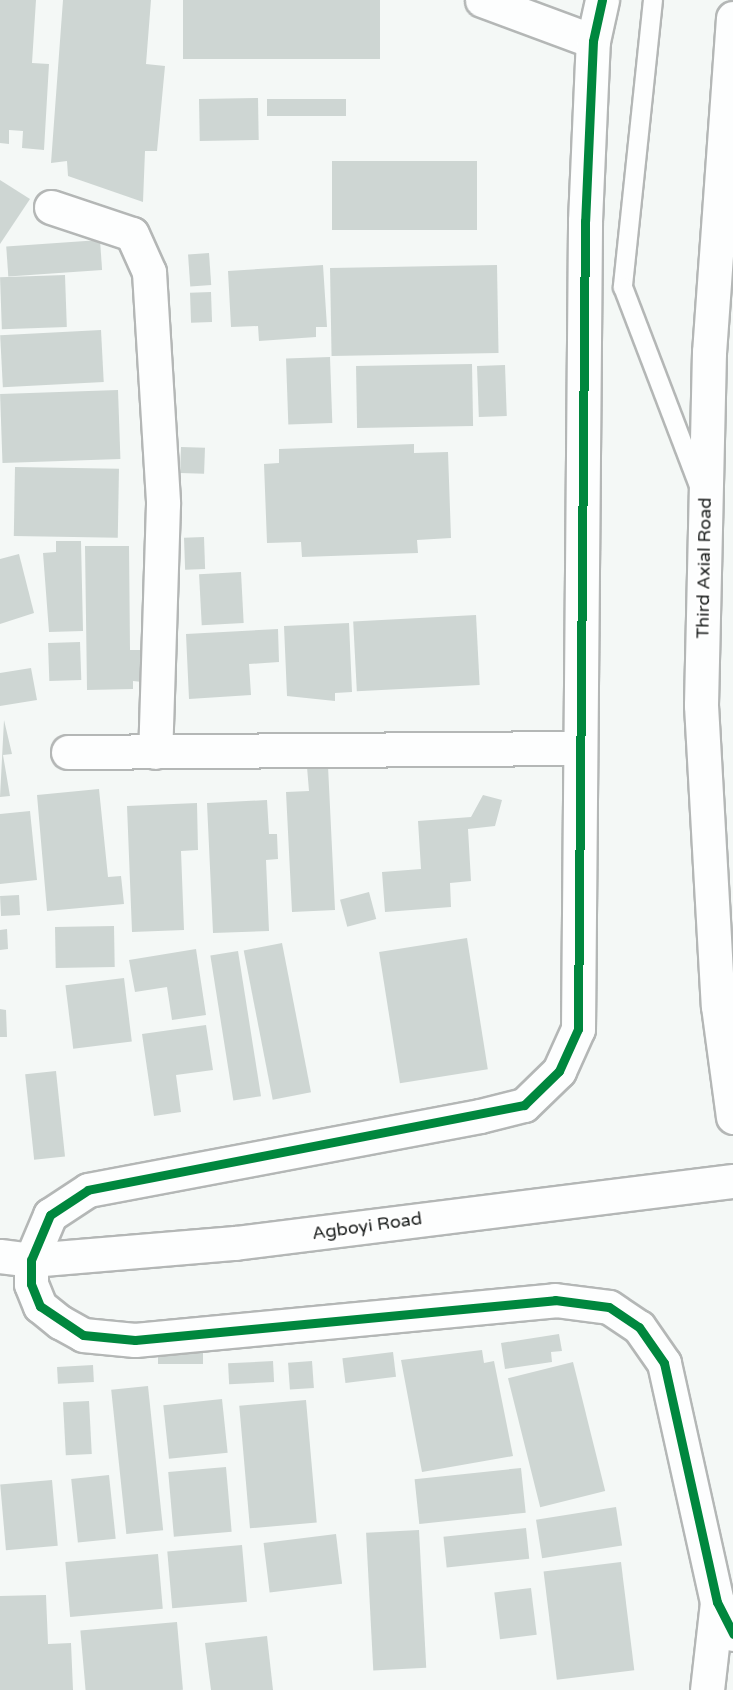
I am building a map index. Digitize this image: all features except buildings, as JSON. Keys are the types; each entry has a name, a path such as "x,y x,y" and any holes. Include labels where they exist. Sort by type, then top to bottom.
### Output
{"main road":[{"path":"482,0 593,41"},
{"path":"602,0 593,41 585,233 578,748 578,1029 558,1071 524,1105 88,1190 50,1215 15,1258 31,1284 40,1306 60,1322 83,1335 135,1340 555,1300 609,1307 639,1327 664,1363 717,1602 733,1634"},
{"name":"Third Axial Road","path":"733,18 709,352 701,705 718,1006 733,1117"},
{"path":"51,207 132,234 149,272 163,504 155,752"},
{"path":"68,752 578,748"},
{"name":"Agboyi Road","path":"15,1258 235,1243 553,1200 733,1181"},
{"path":"707,1690 717,1602"}],"lane":[{"path":"654,0 623,287 705,502"}],"cycle path":[{"path":"602,0 593,41 585,221 578,1029 559,1071 524,1105 88,1190 50,1215 31,1260 31,1284 40,1306 83,1335 135,1340 555,1300 609,1307 639,1327 664,1363 717,1602 733,1634"}]}
